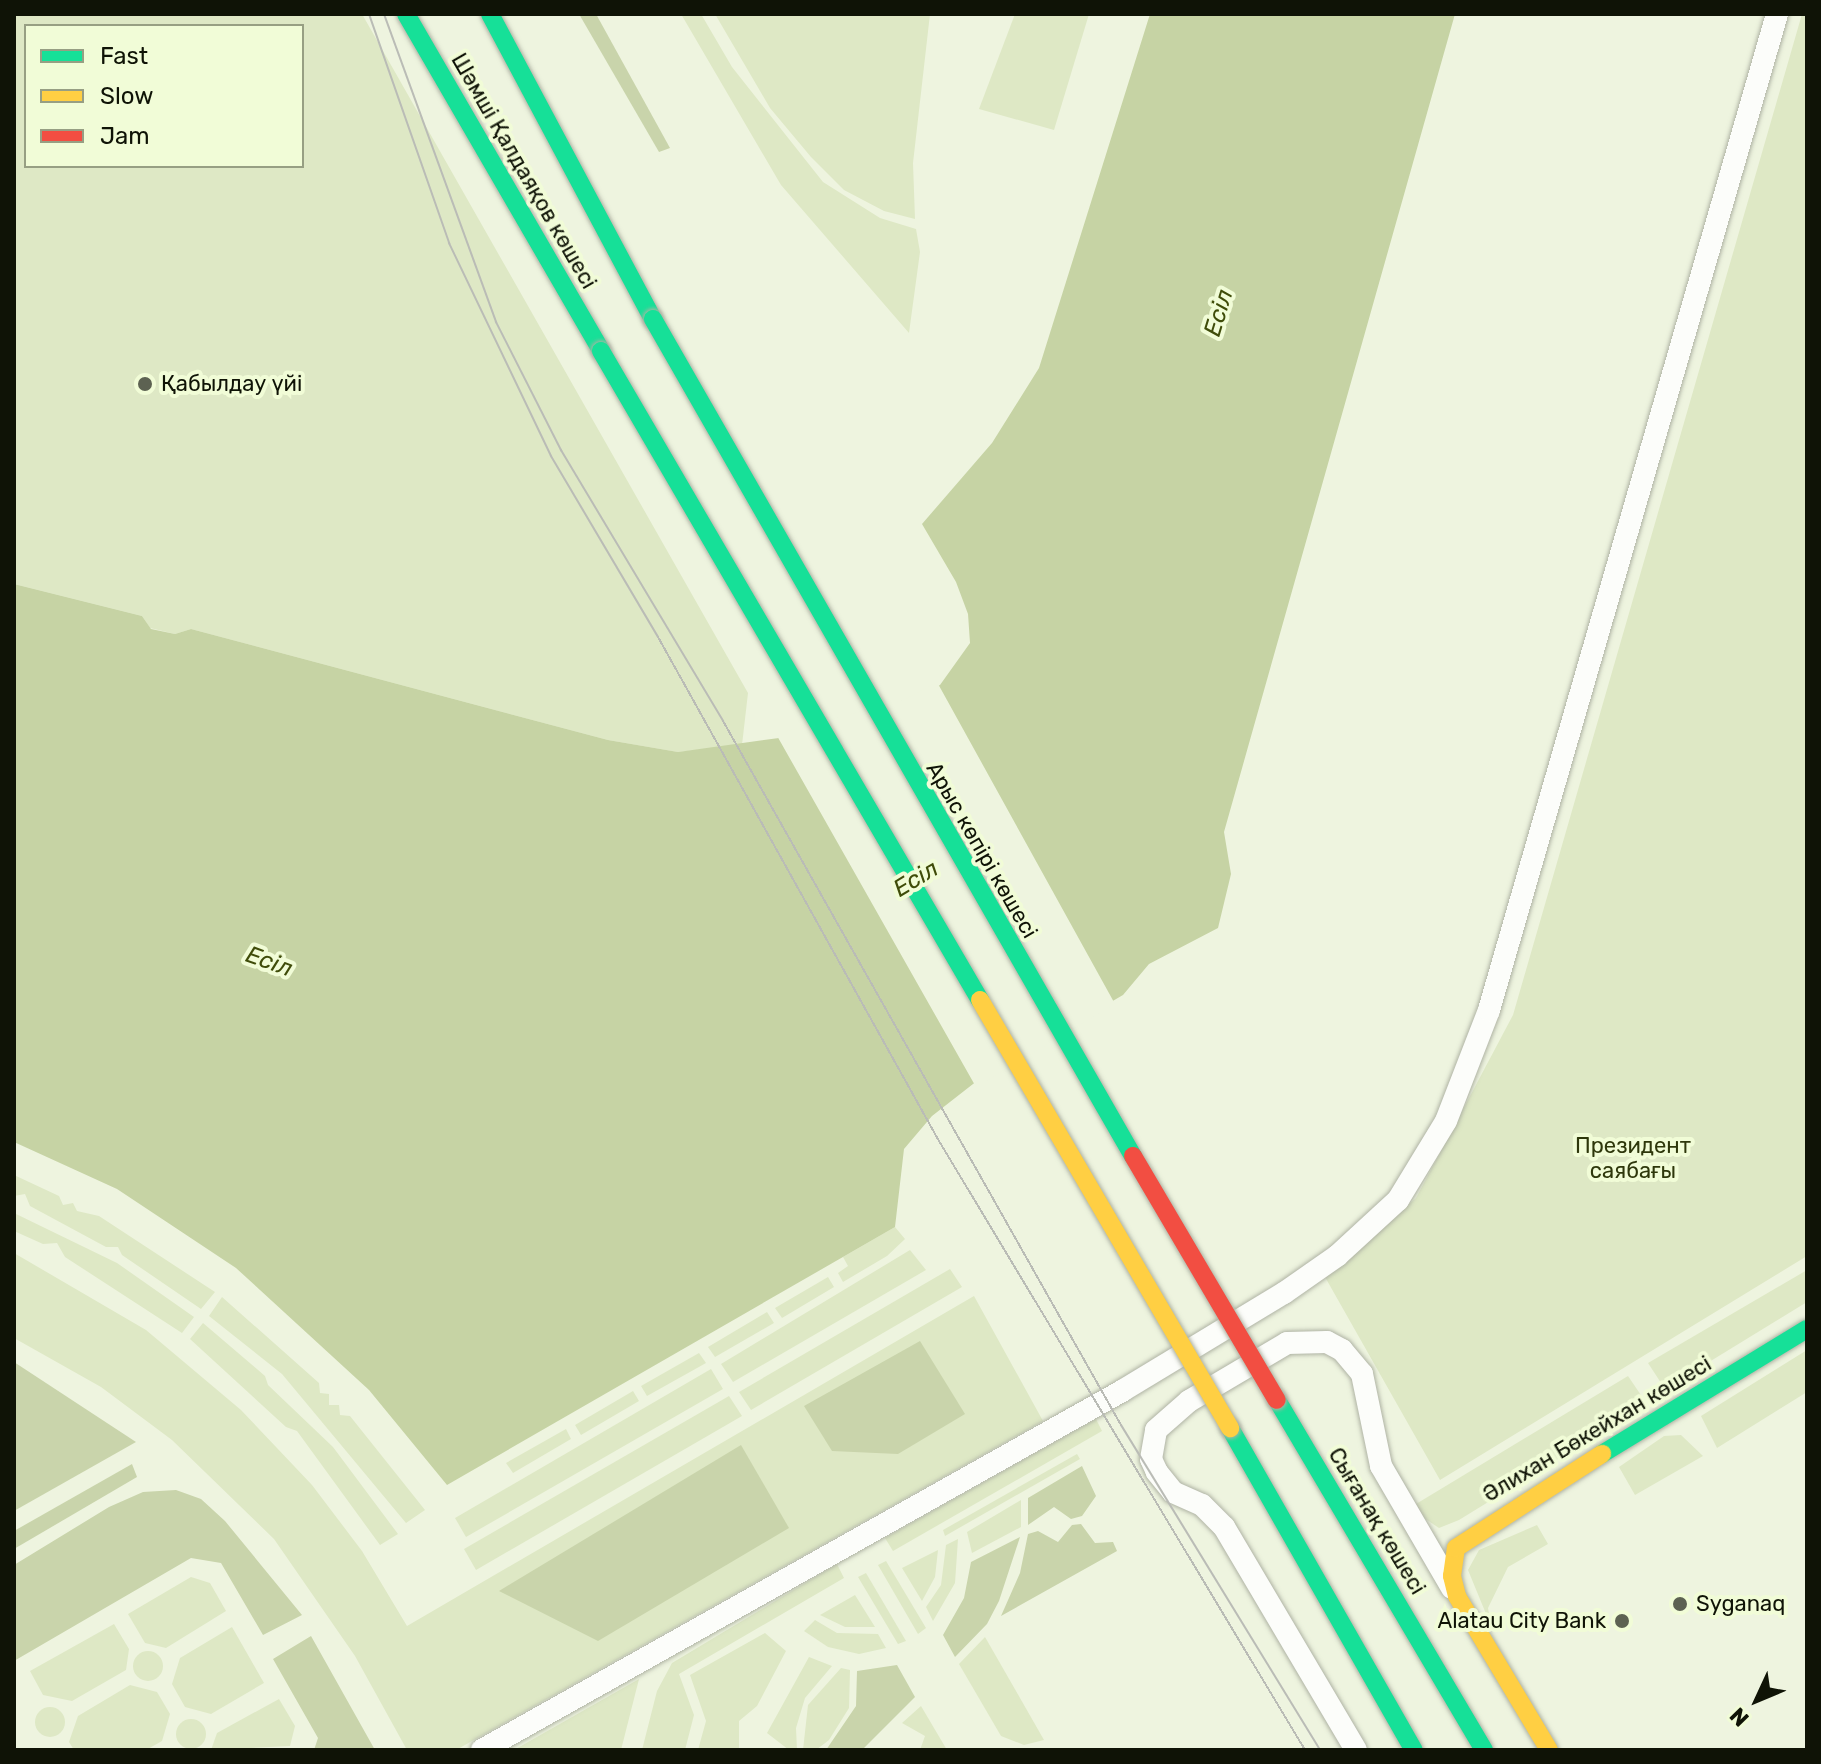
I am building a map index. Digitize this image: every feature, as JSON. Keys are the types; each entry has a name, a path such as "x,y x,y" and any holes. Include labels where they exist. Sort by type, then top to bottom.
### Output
{"main road":[{"name":"Шәмші Қалдаяқов көшесі","path":"406,14 1230,1428 1414,1750"},
{"name":"Шәмші Қалдаяқов көшесі","path":"490,14 653,319"},
{"name":"Арыс көпірі көшесі","path":"653,319 1024,971 1277,1400"},
{"name":"Әлихан Бөкейхан көшесі","path":"1457,1596 1453,1560 1464,1539 1807,1329"},
{"name":"Сығанақ көшесі","path":"1277,1400 1484,1750"},
{"name":"Сығанақ көшесі","path":"1457,1596 1549,1750"}],"street":[{"path":"482,1750 1122,1391 1294,1286 1337,1256 1398,1200 1446,1121 1489,1010 1777,14"},
{"path":"1356,1750 1224,1527 1202,1505 1173,1492 1157,1472 1151,1459 1156,1430 1189,1401 1287,1343 1312,1339 1335,1346 1362,1374 1381,1466 1457,1596"}],"green space":[{"path":"14,14 362,14 748,693 742,745 678,752 608,740 191,629 175,634 150,628 142,616 14,584"},
{"path":"681,14 701,14 732,67 823,182 880,218 916,229 920,252 909,333 781,185"},
{"path":"715,14 930,14 913,163 915,219 884,211 844,190 811,157 770,108"},
{"path":"1015,14 1089,14 1054,130 979,109"},
{"name":"Президент саябағы","path":"1802,14 1807,14 1807,1256 1440,1480 1325,1277 1416,1198 1513,1015"},
{"path":"14,1175 59,1196 63,1205 73,1203 77,1211 99,1216 215,1292 201,1309 122,1255 118,1247 106,1247 30,1206 25,1194 14,1196"},
{"path":"14,1213 117,1263 194,1317 182,1333 65,1257 57,1243 43,1244 14,1231"},
{"path":"895,1227 905,1239 887,1256 843,1282 838,1273 848,1266 843,1257"},
{"path":"910,1250 926,1270 733,1382 721,1364"},
{"path":"14,1253 146,1330 241,1410 312,1485 362,1551 407,1626 974,1296 1043,1421 456,1750 407,1750 355,1656 274,1539 172,1440 101,1387 14,1338"},
{"path":"950,1269 962,1287 751,1410 739,1392"},
{"path":"1807,1270 1807,1302 1665,1389 1648,1363"},
{"path":"828,1277 834,1287 782,1318 775,1308"},
{"path":"222,1297 319,1383 320,1393 329,1394 329,1405 339,1405 340,1415 350,1416 425,1510 406,1523 282,1374 209,1316"},
{"path":"767,1312 774,1323 715,1357 708,1347"},
{"path":"203,1323 265,1376 268,1385 333,1447 398,1534 380,1545 297,1431 286,1427 190,1339"},
{"path":"1807,1350 1807,1392 1717,1448 1701,1416"},
{"path":"699,1353 706,1363 647,1396 641,1386"},
{"path":"711,1369 723,1389 466,1537 455,1518"},
{"path":"1628,1376 1647,1404 1459,1520 1439,1528 1424,1518 1416,1504"},
{"path":"633,1391 639,1401 581,1435 575,1425"},
{"path":"729,1396 742,1416 476,1570 464,1549"},
{"path":"1096,1419 1102,1431 893,1551 885,1538"},
{"path":"566,1429 571,1439 513,1473 506,1463"},
{"path":"1681,1435 1703,1456 1635,1495 1619,1467 1664,1436"},
{"path":"1077,1454 1080,1459 945,1536 943,1530"},
{"path":"1021,1500 1021,1527 972,1553 967,1532"},
{"path":"1537,1525 1548,1544 1508,1567 1488,1608 1491,1626 1468,1570 1479,1550"},
{"path":"958,1539 955,1583 933,1621 926,1607 941,1585 946,1545"},
{"path":"938,1550 935,1577 922,1601 902,1568"},
{"path":"886,1561 926,1628 918,1634 878,1565"},
{"path":"837,1564 844,1578 679,1674 694,1715 685,1750 642,1750 657,1691 672,1663"},
{"path":"866,1573 906,1641 898,1644 858,1577"},
{"path":"191,1577 210,1583 226,1611 166,1648 145,1643 128,1614"},
{"path":"855,1595 875,1627 845,1627 820,1615"},
{"path":"815,1620 837,1633 878,1634 886,1648 859,1654 828,1647 804,1631"},
{"path":"114,1624 129,1649 126,1670 72,1701 43,1695 30,1671"},
{"path":"232,1627 264,1683 211,1714 185,1707 172,1684 180,1658"},
{"path":"765,1633 786,1651 757,1706 739,1721 739,1750 698,1750 706,1721 690,1675"},
{"path":"985,1637 1044,1740 1024,1745 1001,1736 959,1664"},
{"path":"148,1651 159,1655 163,1666 159,1677 148,1681 137,1677 133,1666 137,1655"},
{"path":"809,1657 832,1666 805,1698 796,1728 797,1750 789,1750 767,1733"},
{"path":"841,1668 850,1670 849,1708 829,1740 816,1750 803,1750 808,1705"},
{"path":"639,1679 621,1750 514,1750"},
{"path":"130,1685 157,1692 170,1714 162,1741 146,1750 74,1750 69,1742 78,1716"},
{"path":"279,1699 295,1726 290,1746 211,1750 217,1733"},
{"path":"921,1706 947,1750 920,1750 925,1736 902,1723"},
{"path":"50,1707 61,1711 65,1722 61,1733 50,1737 39,1733 35,1722 39,1711"},
{"path":"191,1719 202,1723 206,1734 202,1745 191,1749 180,1745 176,1734 180,1723"}],"shaded area":[{"path":"579,14 596,14 670,148 659,152"},
{"path":"920,1341 965,1414 898,1454 832,1451 804,1406"},
{"path":"14,1362 136,1442 14,1511"},
{"path":"741,1445 789,1528 598,1641 499,1591"},
{"path":"132,1464 137,1477 14,1549 14,1531"},
{"path":"1082,1466 1096,1496 1082,1516 1071,1519 1054,1507 1028,1525 1028,1498"},
{"path":"176,1490 201,1499 225,1521 302,1615 263,1635 221,1563 191,1558 14,1661 14,1565 109,1507 143,1492"},
{"path":"1081,1524 1095,1543 1113,1542 1117,1551 1001,1616 1020,1573 1028,1534 1038,1531 1058,1542 1072,1525"},
{"path":"1020,1537 999,1601 987,1624 955,1657 943,1635 964,1598 971,1562"},
{"path":"311,1636 375,1750 314,1750 318,1738 273,1659"},
{"path":"897,1665 915,1697 862,1750 826,1750 856,1706 857,1671"}],"water":[{"name":"Есіл","path":"1150,14 1455,14 1224,832 1231,874 1218,928 1149,964 1123,995 982,1077 932,1116 904,1149 895,1227 447,1485 369,1390 236,1268 117,1189 14,1142 14,584 142,616 151,629 175,634 191,629 608,740 678,752 779,738 906,704 940,685 970,643 968,614 956,582 922,524 992,443 1039,368"}],"pier":[{"path":"937,682 1115,1004 976,1087 776,734 904,700"}],"tram line":[{"path":"369,14 449,243 551,456 658,637 939,1141 1305,1750"},
{"path":"384,14 496,322 561,450 723,721 1121,1425 1320,1750"}],"traffic: fast":[{"path":"406,14 601,351"},
{"path":"490,14 653,319"},
{"path":"653,319 1133,1156"},
{"path":"601,351 980,1000"},
{"path":"1602,1454 1807,1329"},
{"path":"1277,1400 1484,1750"},
{"path":"1230,1428 1414,1750"}],"traffic: slow":[{"path":"980,1000 1230,1428"},
{"path":"1549,1750 1457,1596 1452,1576 1456,1548 1602,1454"}],"traffic: jam":[{"path":"1133,1156 1277,1400"}],"place":[{"name":"Қабылдау үйі","path":"145,384"},
{"name":"Syganaq","path":"1680,1604"},
{"name":"Alatau City Bank","path":"1622,1621"}]}
